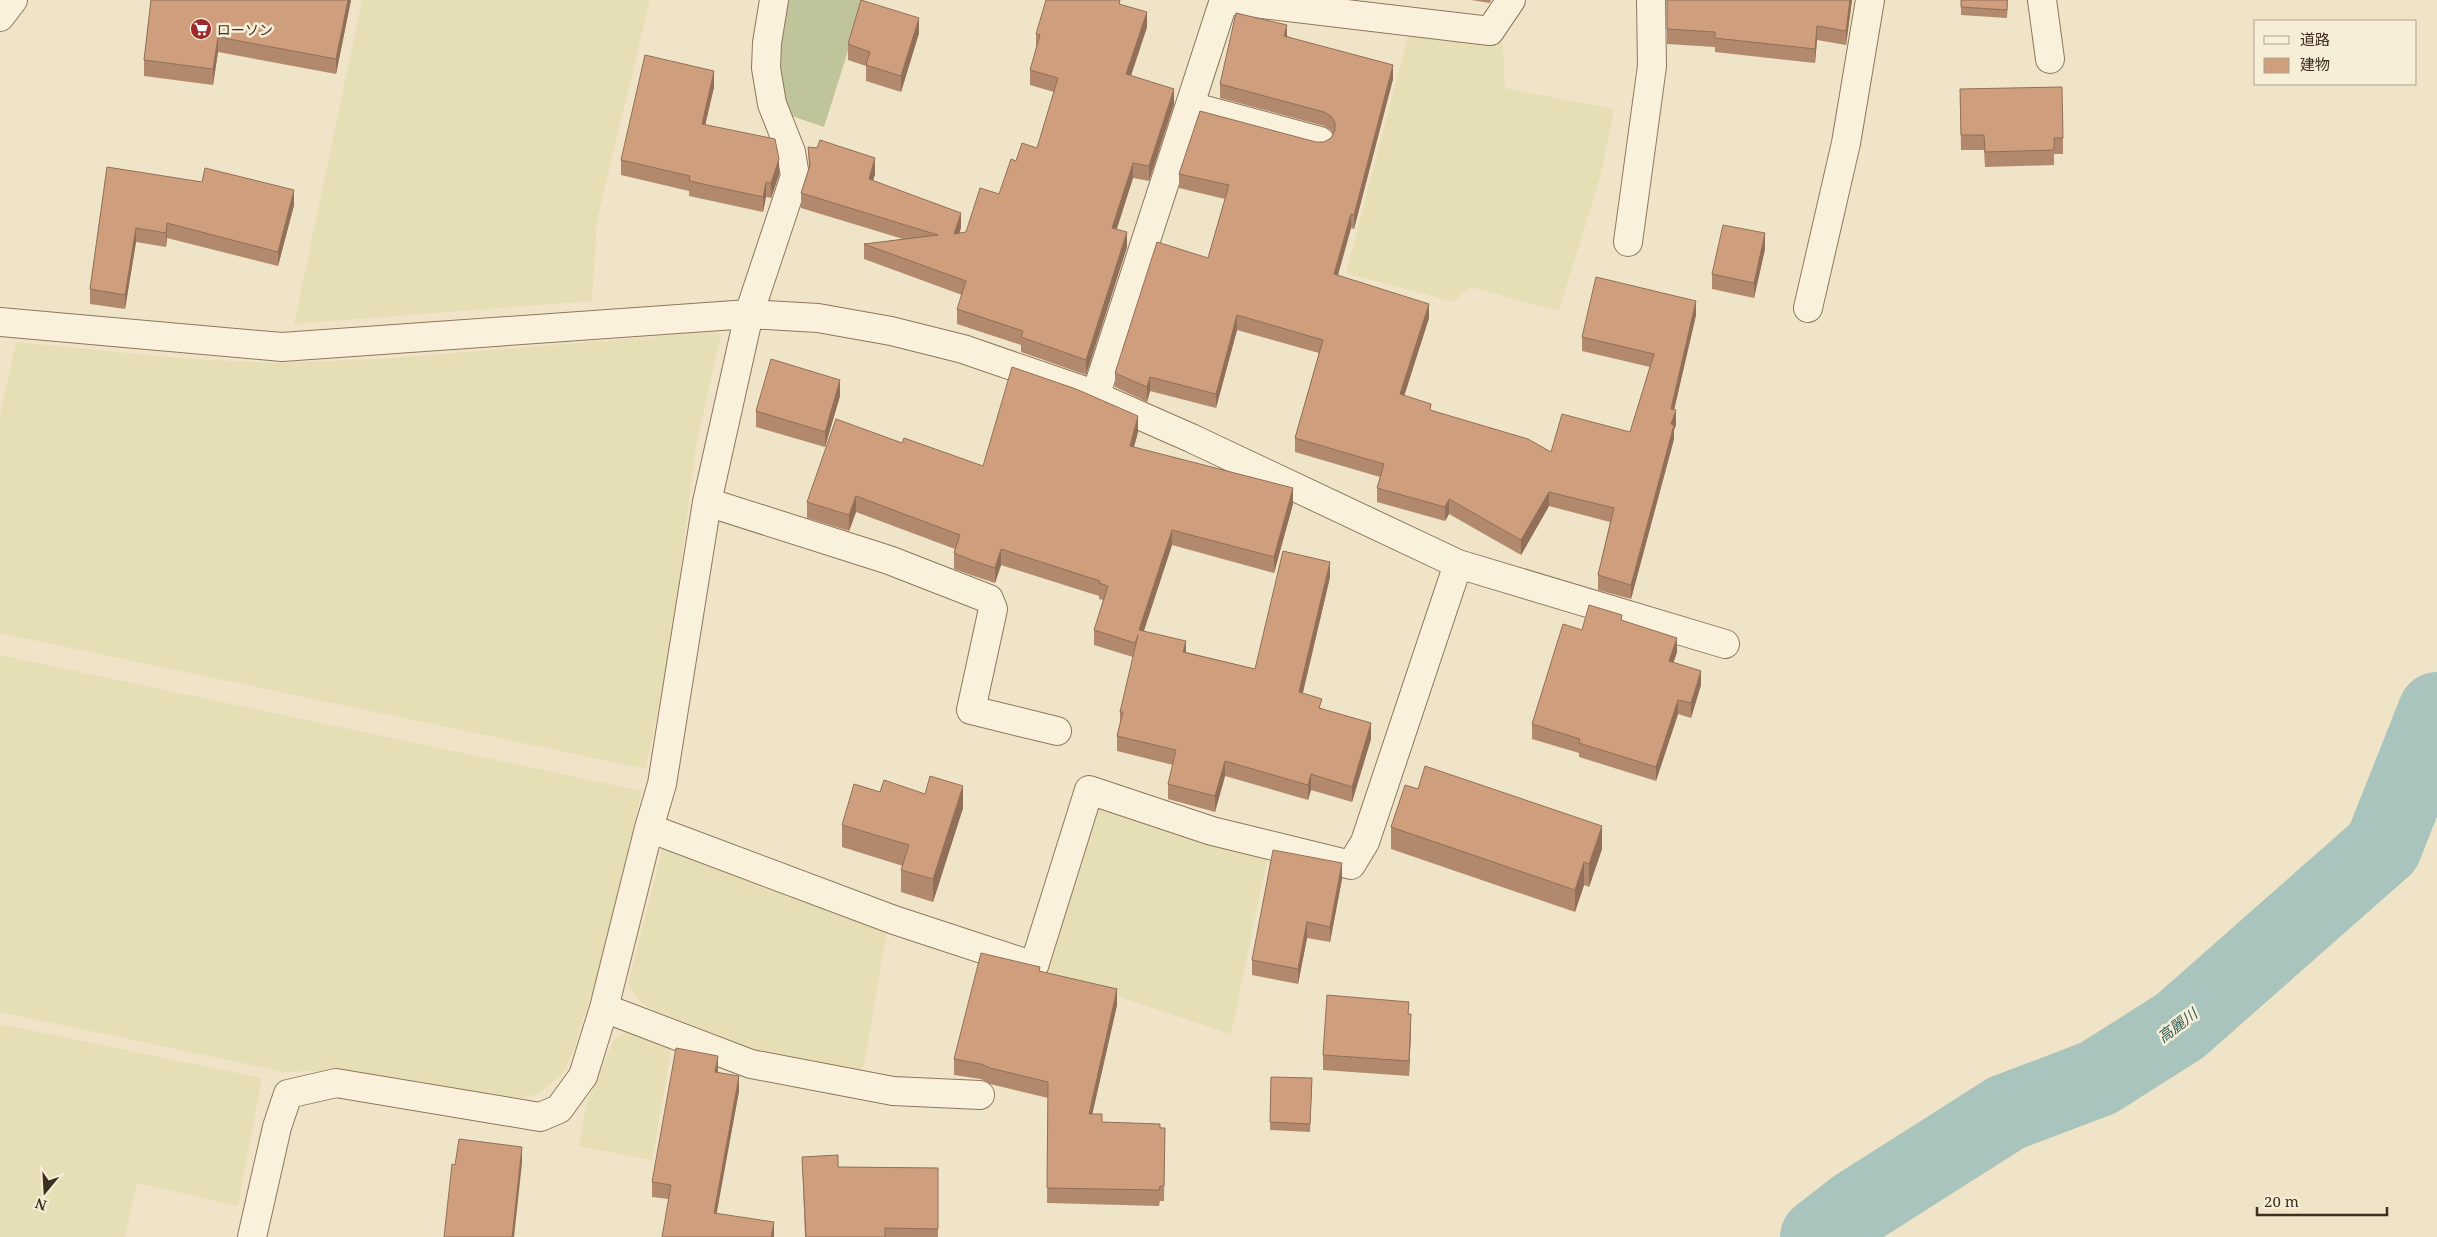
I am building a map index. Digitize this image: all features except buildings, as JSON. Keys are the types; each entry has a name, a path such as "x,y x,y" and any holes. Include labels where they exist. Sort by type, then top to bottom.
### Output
{"street":[{"path":"0,17 13,0"},
{"path":"252,1237 277,1127 288,1094 336,1083 540,1117 559,1109 583,1076 604,1008 649,828 662,784 707,502 749,314 795,176 791,152 772,104 766,68 767,43 774,0"},
{"path":"1095,397 1224,0"},
{"path":"1228,0 1490,31 1511,0"},
{"path":"1628,242 1652,66 1651,0"},
{"path":"1808,308 1846,142 1870,0"},
{"path":"2042,0 2050,59"},
{"path":"1190,106 1320,142"},
{"path":"0,322 282,347 749,314 818,318 891,331 963,349 1082,390 1191,438 1458,564 1725,644"},
{"path":"707,502 888,560 989,600 993,609 971,710 1057,731"},
{"path":"649,828 894,920 1034,966 1089,790 1212,831 1351,865 1365,842 1458,564"},
{"path":"604,1008 751,1064 893,1091 980,1094"}],"shaded area":[{"path":"362,0 650,0 597,220 592,301 294,324"},
{"path":"1409,32 1503,43 1505,88 1614,109 1601,174 1559,311 1470,287 1454,302 1346,273"},
{"path":"714,332 721,335 696,445 672,639 646,769 0,633 0,415 16,342 189,359 275,363 379,359"},
{"path":"0,655 642,791 599,969 574,1050 563,1074 537,1094 522,1098 498,1097 419,1081 311,1071 284,1072 0,1012"},
{"path":"1100,805 1268,855 1231,1034 1038,970 1090,811"},
{"path":"664,842 888,924 864,1065 855,1077 778,1058 653,1010 638,1000 628,984"},
{"path":"0,1024 262,1078 238,1206 137,1183 125,1237 0,1237"},
{"path":"627,1031 672,1045 652,1160 579,1146 587,1102 614,1039"}],"green space":[{"path":"787,0 864,0 824,127 789,115 778,78 775,52"}],"waterway":[{"name":"高麗川","path":"1819,1237 1855,1209 2006,1113 2098,1078 2180,1026 2383,847 2437,711"}],"place":[{"name":"ローソン","path":"201,29"}]}
